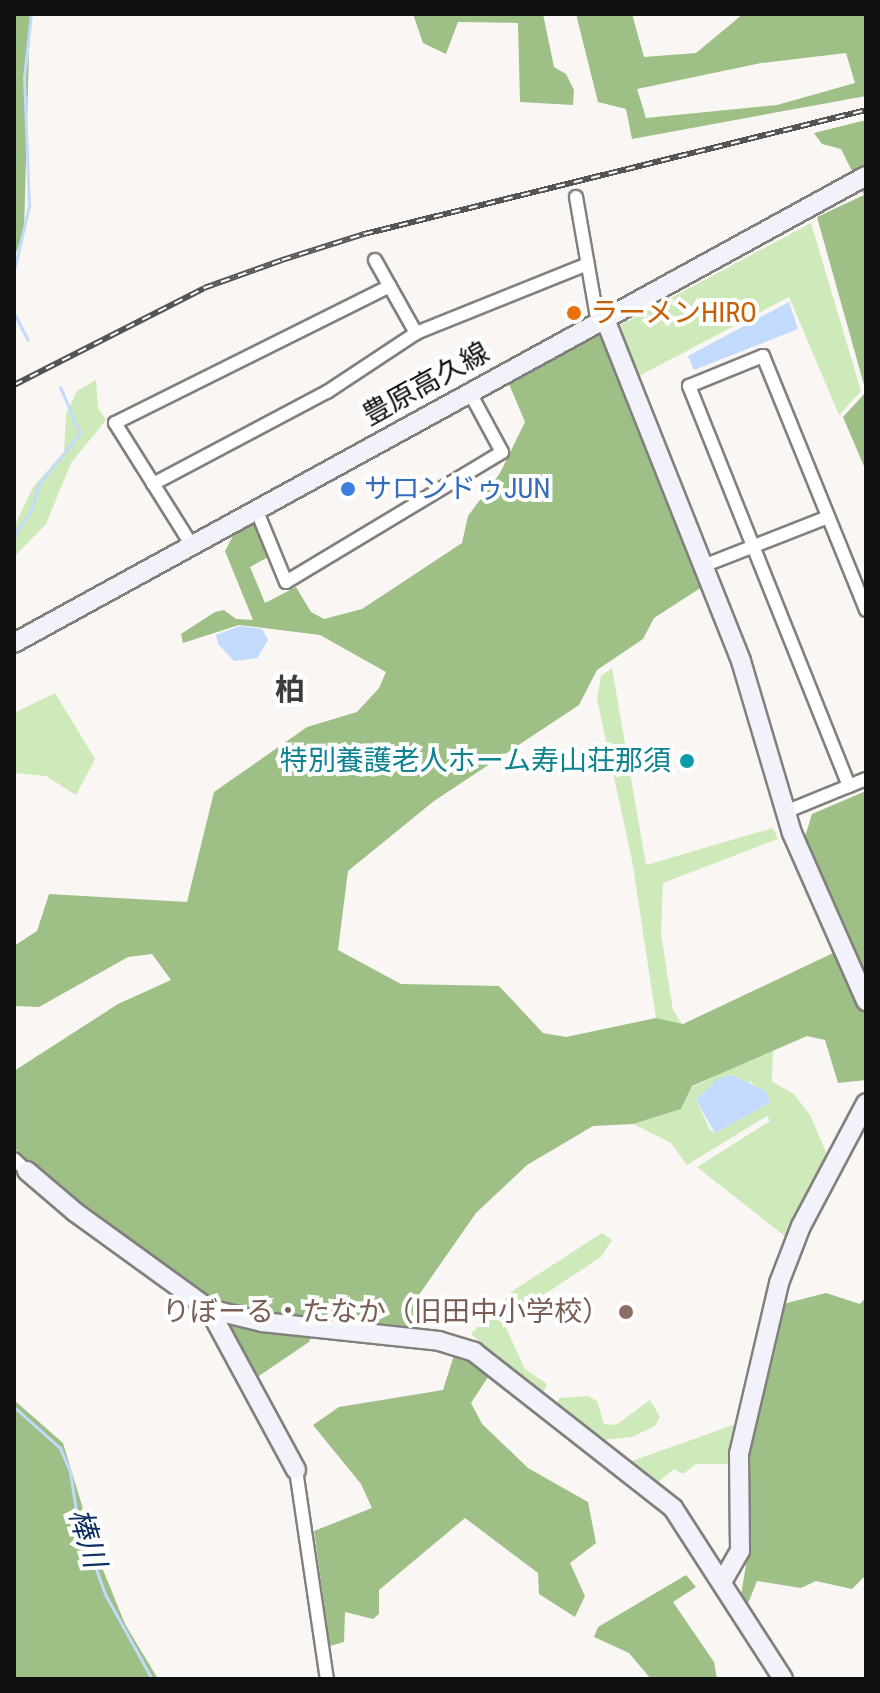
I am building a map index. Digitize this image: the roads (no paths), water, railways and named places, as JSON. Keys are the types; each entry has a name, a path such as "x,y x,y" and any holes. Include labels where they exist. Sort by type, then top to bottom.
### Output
{"street":[{"name":"豊原高久線","path":"14,643 866,176"},
{"path":"576,197 602,321 741,661 785,812 866,1001"},
{"path":"375,260 416,333"},
{"path":"153,484 327,392 416,333 588,264"},
{"path":"191,544 115,423 390,286"},
{"path":"849,786 689,386 763,356 866,610"},
{"path":"256,509 286,582 502,452 469,391"},
{"path":"703,566 828,517"},
{"path":"785,812 866,779"},
{"path":"722,1582 740,1551 739,1454 779,1283 801,1226 866,1103"},
{"path":"20,1165 209,1309 262,1322 439,1341 474,1352 661,1496 683,1520 783,1679"},
{"path":"209,1309 296,1470 327,1679"}],"water":[{"path":"789,302 798,329 694,370 688,356"},
{"path":"240,626 262,629 268,640 257,658 234,661 218,644 216,635"},
{"path":"731,1075 766,1091 770,1103 715,1133 696,1100 717,1079"}],"waterway":[{"name":"棒川","path":"14,270 29,206 24,78 31,14"},
{"name":"棒川","path":"14,313 28,340"},
{"name":"棒川","path":"14,535 30,513 39,484 80,433 60,387"},
{"name":"棒川","path":"14,1407 60,1448 70,1472 77,1517 105,1594 152,1679"}],"railway":[{"path":"14,385 204,288 282,260 364,234 866,110"}],"place":[{"name":"ラーメンHIRO","path":"574,313"},
{"name":"サロンドゥJUN","path":"348,489"},
{"name":"特別養護老人ホーム寿山荘那須","path":"687,761"},
{"name":"りぼーる・たなか（旧田中小学校）","path":"626,1312"}],"district":[{"name":"柏","path":"290,690"}]}
